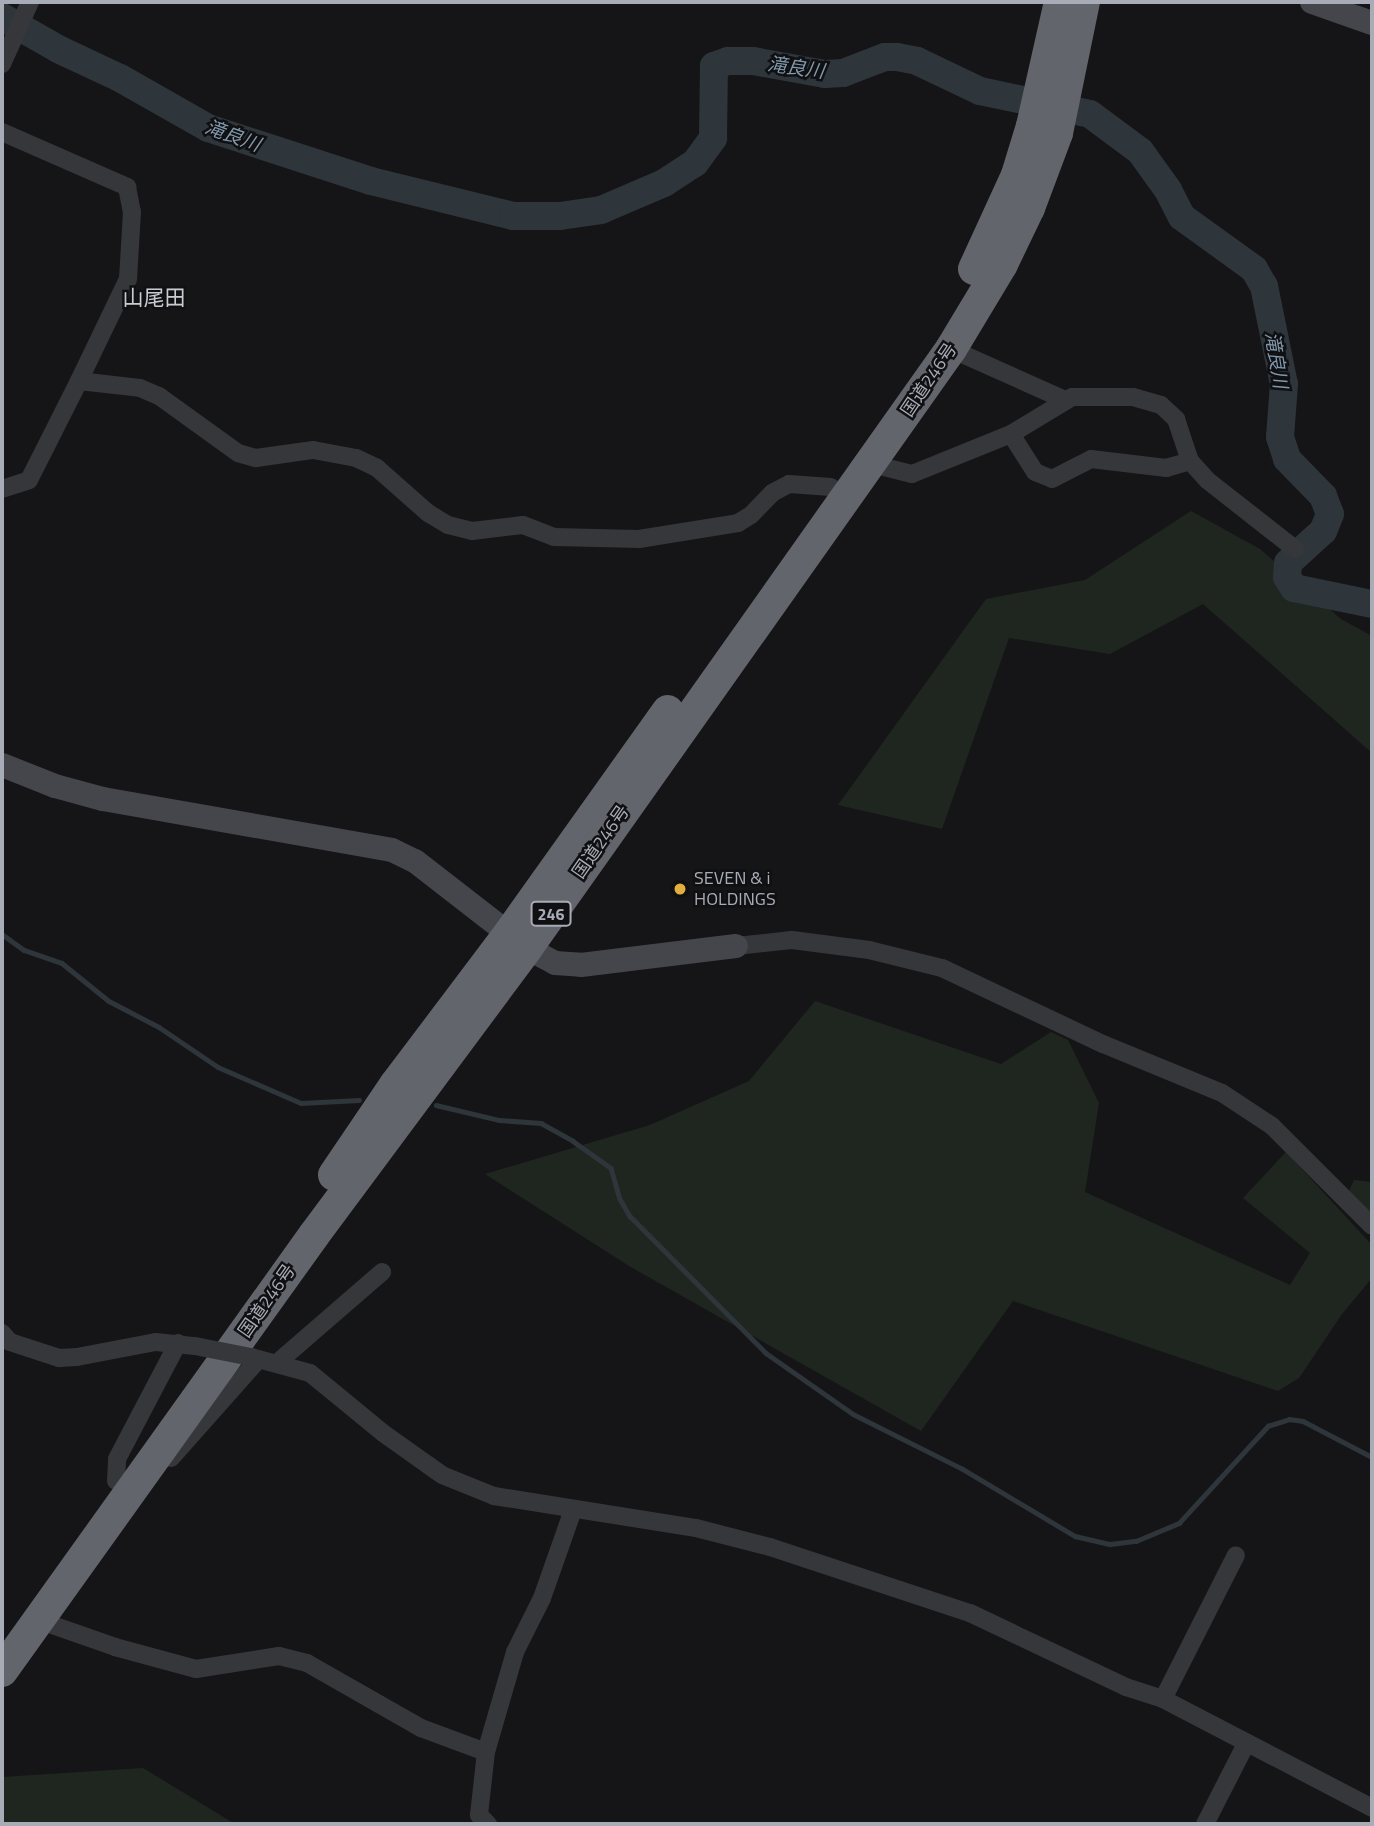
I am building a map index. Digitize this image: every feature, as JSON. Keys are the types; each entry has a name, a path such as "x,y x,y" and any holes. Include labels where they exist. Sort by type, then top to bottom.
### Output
{"highway":[{"name":"国道246号","path":"1060,2 1061,60"},
{"name":"国道246号","path":"2,1671 395,1085 518,942 730,659 872,464 951,349 1002,264 1029,208 1061,60 1084,2"},
{"name":"国道246号","path":"518,942 961,296 1012,187 1045,130"},
{"name":"国道246号","path":"2,1640 119,1493"}],"street":[{"path":"2,64 30,2"},
{"path":"1312,2 1372,23"},
{"path":"2,132 53,158 127,187 132,212 128,279 29,480 2,489"},
{"path":"951,349 1065,400"},
{"path":"79,382 140,388 159,396 238,453 247,456 256,458 313,450 356,457 377,468 428,513 448,525 472,531 523,525 565,538 639,539 738,523 751,515 772,492 789,484 831,487"},
{"path":"872,464 912,474 1011,434 1072,397 1133,397 1161,405 1177,419 1190,461 1207,480 1295,549"},
{"path":"1011,434 1024,459 1035,472 1052,480 1091,460 1166,468 1190,461"},
{"path":"2,765 55,786 103,799 392,850 415,861 518,942 555,963 581,965 792,940 869,950 942,968 1103,1044 1222,1093 1272,1126 1372,1226"},
{"path":"277,1363 382,1272"},
{"path":"2,1334 10,1342 59,1358 156,1342 187,1344 277,1363 310,1373 383,1433 442,1475 494,1496 696,1528 771,1547 970,1612 1126,1687 1163,1699 1372,1808"},
{"path":"187,1344 117,1459 119,1493 166,1464 255,1358"},
{"path":"488,1824 479,1815 486,1752 514,1652 542,1598 573,1510"},
{"path":"1163,1699 1236,1555"},
{"path":"38,1620 115,1647 196,1669 279,1656 307,1663 421,1728 486,1752"},
{"path":"1205,1824 1246,1744"}],"shaded area":[{"path":"1191,511 1260,549 1341,619 1372,636 1372,753 1203,604 1110,654 1009,638 942,829 838,805 986,599 1085,580"},
{"path":"815,1001 1001,1064 1051,1032 1068,1040 1099,1103 1085,1192 1290,1285 1310,1253 1243,1198 1286,1152 1372,1245 1372,1278 1342,1314 1299,1378 1278,1391 1013,1301 921,1431 629,1266 485,1174 650,1125 749,1081"},
{"path":"1354,1180 1372,1182 1372,1220 1346,1197"},
{"path":"143,1768 235,1824 2,1824 2,1777"}],"waterway":[{"name":"滝良川","path":"2,17 58,49 120,78 208,128 371,181 513,216 560,216 601,210 664,183 695,163 713,138 714,66 728,61 753,61 825,74 843,73 885,57 897,57 917,61 980,91 1090,114 1140,151 1168,190 1182,217 1254,269 1264,286 1284,384 1280,437 1287,459 1323,496 1330,514 1323,531 1288,563 1287,577 1294,588 1372,604"},
{"path":"2,934 24,950 62,963 109,1001 159,1027 218,1067 301,1103 359,1100"},
{"path":"436,1105 499,1120 541,1123 573,1141 611,1168 620,1199 630,1216 766,1353 853,1414 961,1468 1075,1536 1110,1544 1136,1541 1179,1523 1268,1426 1289,1419 1303,1421 1372,1457"}],"place":[{"name":"SEVEN & i HOLDINGS","path":"680,889"}],"district":[{"name":"山尾田","path":"154,297"}]}
